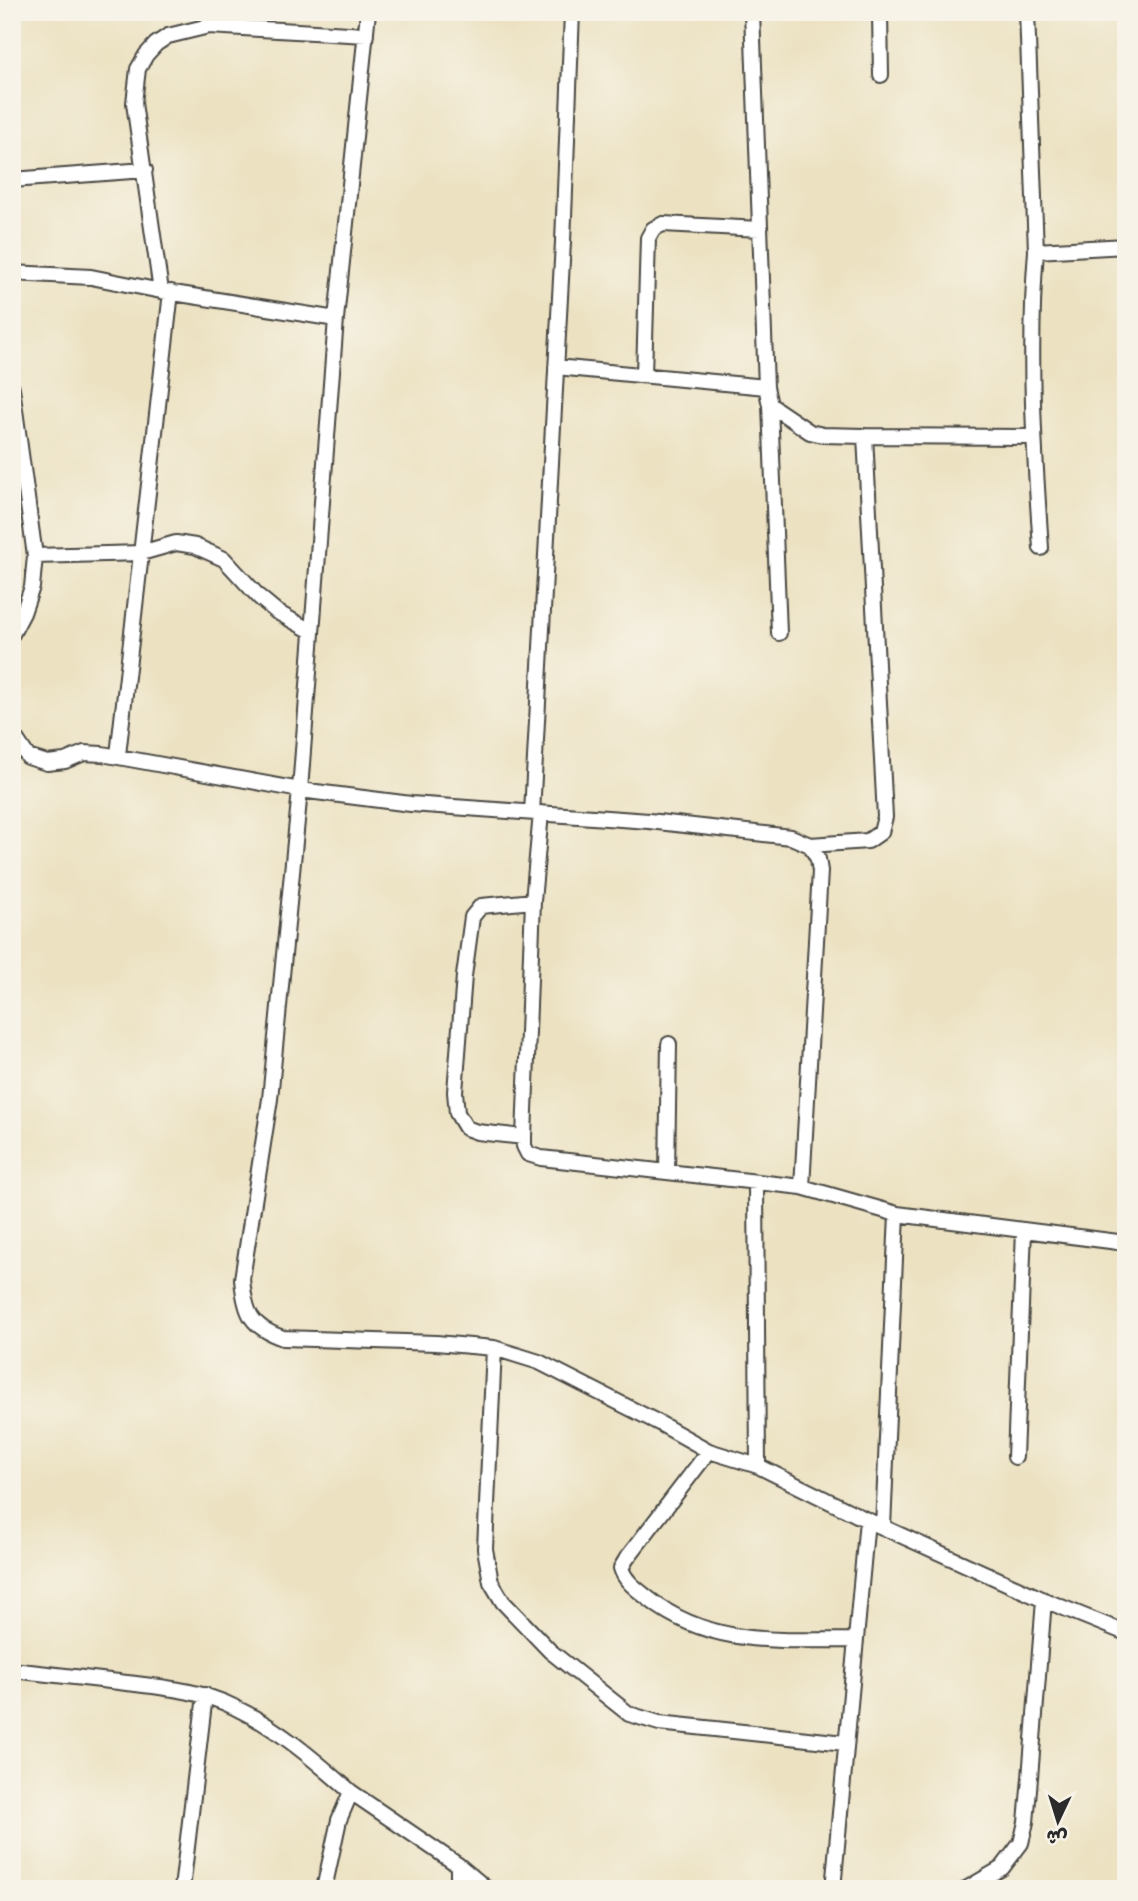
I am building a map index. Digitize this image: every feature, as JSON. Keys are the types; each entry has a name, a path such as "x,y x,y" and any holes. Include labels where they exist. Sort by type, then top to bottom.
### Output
{"street":[{"path":"368,12 337,319 300,790 270,1099 242,1279 244,1302 251,1319 265,1332 283,1338 383,1340 494,1349 539,1362 709,1451 758,1466 867,1520 1044,1600 1126,1633"},
{"path":"572,12 524,1146 528,1154 541,1158 802,1187 897,1214 1126,1244"},
{"path":"752,12 766,387 770,405 779,634"},
{"path":"880,12 881,75"},
{"path":"1027,12 1036,251 1031,318 1034,437 1041,548"},
{"path":"118,755 166,292 134,103 138,69 156,44 168,36 209,26 366,35"},
{"path":"12,180 145,170"},
{"path":"644,375 648,238 653,229 663,225 760,229"},
{"path":"1036,251 1126,246"},
{"path":"12,273 91,277 166,292 337,319"},
{"path":"556,367 766,387"},
{"path":"12,388 35,556 32,587 12,634"},
{"path":"770,405 810,432 823,435 1034,437"},
{"path":"12,733 28,757 40,762 54,763 84,753 118,755 300,790 411,804 649,821 791,837 810,845 868,842 881,832 885,817 865,436"},
{"path":"35,556 141,553 176,543 195,546 224,559 259,597 277,612 311,631"},
{"path":"802,1187 820,892 818,859 810,845"},
{"path":"524,1137 477,1132 466,1128 457,1114 455,1092 464,976 472,917 481,905 533,901"},
{"path":"667,1172 669,1044"},
{"path":"756,1183 758,1466"},
{"path":"883,1527 897,1214"},
{"path":"1015,1457 1024,1230"},
{"path":"494,1349 485,1549 491,1582 503,1602 550,1651 629,1714 659,1723 845,1743"},
{"path":"709,1451 626,1559 621,1568 623,1576 664,1611 706,1631 727,1636 855,1640"},
{"path":"833,1889 867,1520"},
{"path":"966,1889 1002,1868 1021,1843 1026,1822 1044,1600"},
{"path":"12,1671 173,1688 205,1695 233,1706 267,1724 351,1791 458,1865 487,1889"},
{"path":"182,1889 205,1695"},
{"path":"324,1889 340,1820 351,1791"},
{"path":"458,1865 458,1889"}]}
